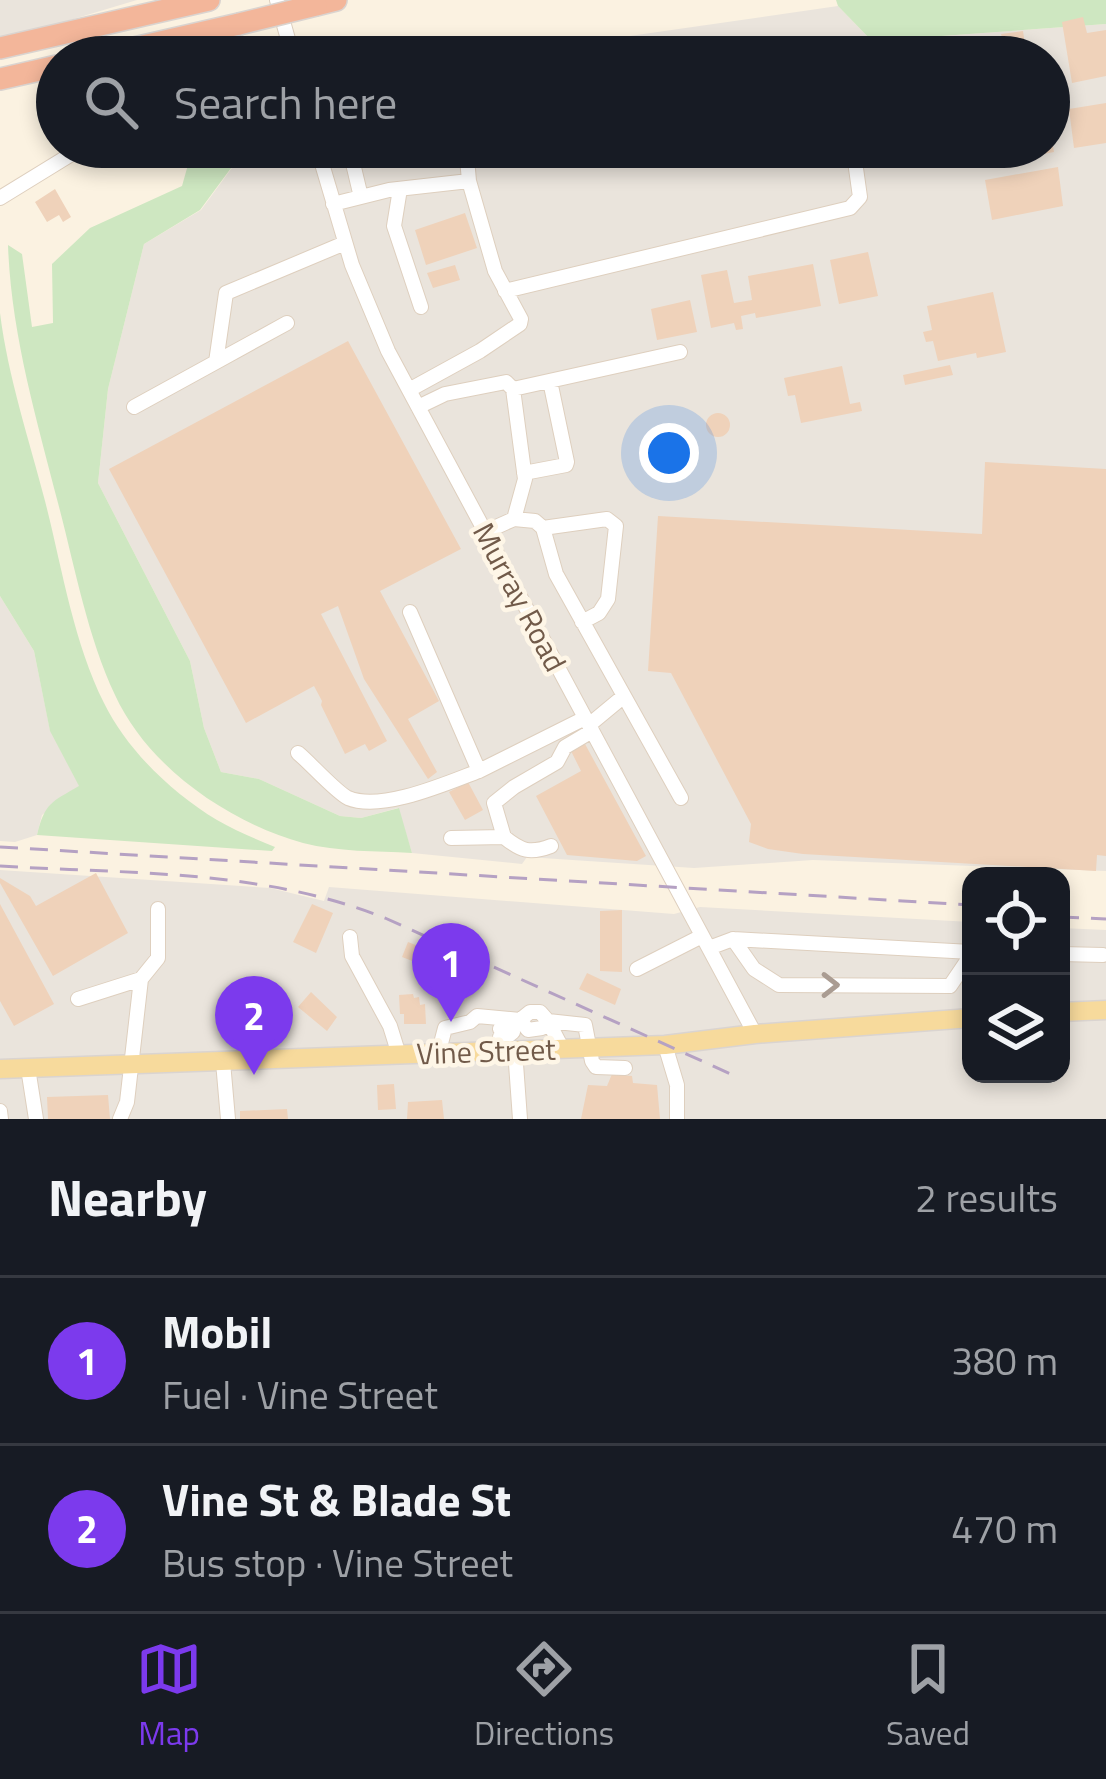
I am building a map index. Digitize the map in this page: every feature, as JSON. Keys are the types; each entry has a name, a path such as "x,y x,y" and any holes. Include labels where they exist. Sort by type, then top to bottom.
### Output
{"highway":[{"path":"52,36 209,0"},
{"path":"187,36 326,3"},
{"path":"0,48 36,40"},
{"path":"0,79 36,71"}],"main road":[{"path":"1070,1012 1106,1010"},
{"name":"Vine Street","path":"0,1069 399,1055 439,1052 508,1032 562,1048 665,1045 962,1019"}],"street":[{"path":"278,3 287,36"},
{"path":"0,198 49,168"},
{"name":"Murray Road","path":"323,168 368,306 409,390 754,1034"},
{"path":"354,168 361,197"},
{"path":"409,390 520,325 495,271 468,168"},
{"path":"505,291 850,208 860,197 856,168"},
{"path":"333,204 400,188 469,181"},
{"path":"400,188 394,226 421,307"},
{"path":"216,362 226,293 345,243"},
{"path":"134,407 287,323"},
{"path":"513,389 680,352"},
{"path":"524,473 567,462 550,381"},
{"path":"418,407 445,394 506,382 513,389 525,479 514,519"},
{"path":"485,532 514,519 535,520 543,527 556,574 681,799"},
{"path":"543,527 607,519 616,526 608,598 599,613 582,622"},
{"path":"410,612 479,771"},
{"path":"551,846 534,853 518,849 504,837 494,803 557,762 565,747 624,696"},
{"path":"298,752 348,798 383,801 428,791 588,725"},
{"path":"451,838 504,837"},
{"path":"120,1119 127,1102 141,979 158,958 158,909"},
{"path":"350,937 352,956 390,1026 399,1055"},
{"path":"733,939 754,969 779,985 950,986 962,968"},
{"path":"637,969 705,942 733,939 962,953"},
{"path":"1070,954 1103,955"},
{"path":"78,999 141,979"},
{"path":"508,1032 530,1012 540,1012 562,1048"},
{"path":"439,1052 446,1028 477,1016 508,1032"},
{"path":"548,1021 585,1025 596,1067 625,1068"},
{"path":"508,1032 520,1119"},
{"path":"665,1045 677,1085 677,1119"},
{"path":"223,1062 228,1119"},
{"path":"28,1068 36,1119"}],"shaded area":[{"path":"0,0 137,0 0,41"},
{"path":"838,6 867,36 630,36"},
{"path":"1106,24 1106,871 813,860 694,868 527,857 522,864 412,853 398,808 361,818 340,816 259,779 221,772 204,728 190,661 98,483 108,389 144,244 201,210 232,168 1070,168 1070,36 941,36"},
{"path":"0,596 34,651 50,730 80,787 42,815 37,835 15,842 0,841"},
{"path":"0,870 270,888 324,901 329,887 674,914 700,907 962,922 962,1083 1070,1083 1070,928 1106,930 1106,1119 0,1119"}],"green space":[{"path":"836,0 1106,0 1106,24 941,36 867,36"},
{"path":"187,168 231,168 200,210 144,244 108,389 98,483 190,661 204,728 221,772 259,779 340,816 361,818 399,808 412,853 303,843 219,806 148,746 129,721 105,672 26,375 8,245 22,254 32,327 53,323 52,264 90,228 182,186"},
{"path":"0,313 69,604 104,703 138,754 168,784 217,820 275,847 272,851 37,835 51,804 79,786 50,731 34,651 0,596"}],"building":[{"path":"1083,17 1087,33 1106,30 1106,76 1072,83 1070,36 1064,36 1062,22"},
{"path":"1106,103 1106,143 1074,148 1070,109"},
{"path":"1058,168 1063,206 992,220 985,180"},
{"path":"55,189 71,217 63,222 59,215 47,222 35,202"},
{"path":"465,213 477,248 426,265 415,230"},
{"path":"868,252 878,296 839,304 830,260"},
{"path":"813,264 821,306 756,318 755,313 741,316 743,329 736,330 734,323 711,328 701,275 727,270 734,303 752,300 748,276"},
{"path":"455,265 460,280 433,288 427,273"},
{"path":"993,292 1006,352 938,361 933,341 926,342 923,332 932,330 927,306"},
{"path":"690,300 697,332 657,340 651,309"},
{"path":"348,341 461,549 380,591 439,701 408,719 437,772 428,779 364,679 338,606 321,614 387,741 369,751 365,744 345,754 314,686 246,723 109,469"},
{"path":"950,365 953,375 905,385 903,375"},
{"path":"842,366 850,404 860,402 862,411 801,423 795,395 788,396 784,378"},
{"path":"718,413 730,425 718,437 706,425"},
{"path":"985,462 1106,469 1106,856 1097,855 1096,871 803,854 749,842 751,824 671,673 648,671 658,516 982,534"},
{"path":"585,744 646,856 637,861 567,855 536,796 581,771 571,751"},
{"path":"468,782 483,810 465,820 449,792"},
{"path":"96,873 128,933 53,976 0,878 30,896 36,906"},
{"path":"0,904 54,1004 14,1026 0,1001"},
{"path":"312,904 333,913 316,953 293,942"},
{"path":"622,910 622,972 600,971 600,911"},
{"path":"408,942 436,953 430,968 402,957"},
{"path":"447,951 465,959 454,996 446,996"},
{"path":"587,973 621,989 615,1005 579,989"},
{"path":"311,992 337,1017 327,1031 298,1007"},
{"path":"413,994 420,1005 425,1004 426,1024 404,1024 399,995"},
{"path":"612,1074 632,1076 633,1083 657,1085 660,1119 581,1119 588,1085 607,1086"},
{"path":"394,1084 396,1109 378,1110 377,1085"},
{"path":"108,1095 110,1119 48,1119 47,1097"},
{"path":"442,1100 444,1119 407,1119 408,1102"},
{"path":"287,1109 288,1119 240,1119 240,1111"}],"railway":[{"path":"0,847 962,904"},
{"path":"0,866 243,882 338,902 385,918 733,1075"},
{"path":"1070,917 1106,919"}],"place":[{"name":"Mobil","path":"451,1022"},
{"name":"Vine St & Blade St","path":"254,1075"}]}
